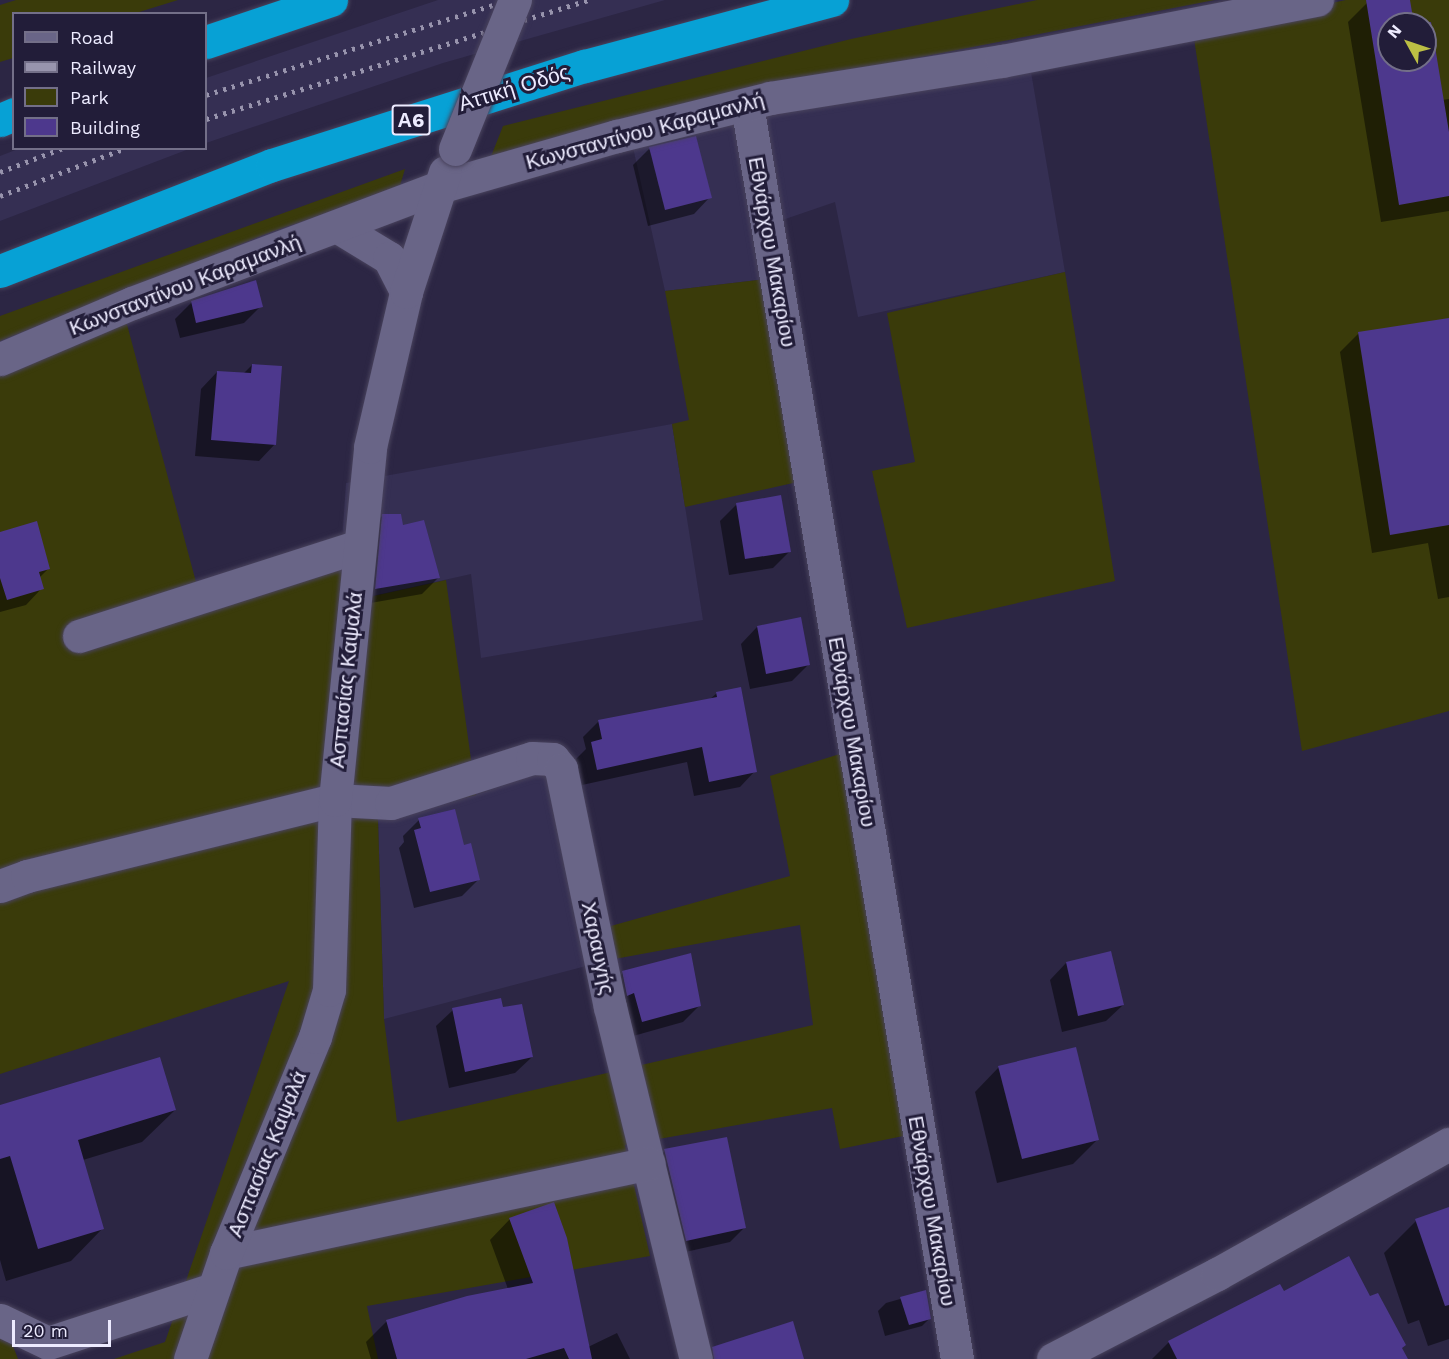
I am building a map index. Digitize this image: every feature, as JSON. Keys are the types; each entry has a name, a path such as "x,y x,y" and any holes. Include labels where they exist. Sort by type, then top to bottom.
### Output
{"highway":[{"path":"207,42 331,0"},
{"name":"Αττική Οδός","path":"0,271 272,165 585,66 832,0"}],"street":[{"name":"Ασπασίας Καψαλά","path":"190,1359 226,1253 315,1036 329,990 334,800 370,447 406,292 439,187 515,0"},
{"name":"Κωνσταντίνου Καραμανλή","path":"0,359 284,244 338,227 439,187 617,136 747,105 1317,0"},
{"name":"Εθνάρχου Μακαρίου","path":"747,105 957,1359"},
{"path":"338,227 389,258 406,292"},
{"path":"80,636 360,546"},
{"name":"Χαραυγής","path":"334,800 391,803 532,758 548,757 557,763 610,1007 696,1359"},
{"path":"0,886 27,876 334,800"},
{"path":"1053,1359 1217,1274 1449,1144"},
{"path":"226,1253 649,1163"},
{"path":"0,1320 48,1343 213,1289"}],"shaded area":[{"path":"438,0 665,0 443,63 207,143 207,78"},
{"path":"1030,66 1065,272 858,317 835,202 756,229 766,279 665,291 632,143 727,113"},
{"path":"15,150 186,150 0,221 0,156"},
{"path":"672,424 703,620 481,658 471,574 350,601 343,528 346,483"},
{"path":"561,765 609,960 384,1019 378,819 476,795"}],"green space":[{"path":"16,0 178,0 139,12 12,12 12,58 0,62 0,5"},
{"path":"1037,0 1215,0 859,69 490,159 503,126 851,39"},
{"path":"1346,0 1449,0 1449,711 1302,751 1193,32"},
{"path":"405,169 399,189 271,232 0,341 0,316"},
{"path":"1065,272 1115,581 907,628 872,471 915,462 887,313"},
{"path":"766,279 802,481 685,507 672,424 689,420 665,291"},
{"path":"125,317 200,597 347,555 351,601 446,580 476,795 378,819 384,1019 397,1122 813,1025 800,925 609,960 600,929 790,876 770,776 846,752 913,1134 840,1149 832,1108 625,1145 650,1256 367,1306 378,1359 114,1359 165,1342 289,981 0,1074 0,372"},
{"path":"5,1325 18,1359 0,1359 0,1326"}],"building":[{"path":"1366,0 1410,0 1412,12 1377,12 1377,68"},
{"path":"1437,59 1449,132 1449,196 1399,205 1378,72 1437,72"},
{"path":"696,136 712,198 665,210 649,147"},
{"path":"256,280 263,307 196,323 191,301"},
{"path":"1449,318 1449,525 1390,535 1358,332"},
{"path":"252,364 282,366 276,445 211,440 217,371 251,373"},
{"path":"781,495 791,552 745,559 736,503"},
{"path":"382,514 401,514 403,525 424,520 440,578 375,589"},
{"path":"37,521 50,569 39,572 44,589 7,600 0,578 0,532"},
{"path":"801,617 810,665 766,674 757,626"},
{"path":"741,687 757,772 709,782 702,747 597,770 591,742 602,739 598,720 717,697 716,692"},
{"path":"455,809 464,845 471,843 480,880 430,892 414,830 421,828 418,818"},
{"path":"1111,951 1124,1005 1078,1016 1066,962"},
{"path":"691,953 701,1006 642,1022 634,993 627,996 622,971"},
{"path":"501,998 503,1007 522,1004 533,1057 465,1072 452,1008"},
{"path":"1076,1047 1099,1140 1022,1159 998,1066"},
{"path":"160,1057 176,1110 78,1140 104,1229 38,1249 10,1156 0,1159 0,1105"},
{"path":"727,1137 746,1228 686,1241 664,1149"},
{"path":"554,1202 567,1238 592,1359 569,1359 564,1348 526,1359 397,1359 386,1320 467,1296 533,1283 509,1218"},
{"path":"1449,1207 1449,1305 1445,1306 1415,1219"},
{"path":"1349,1256 1370,1296 1378,1293 1406,1345 1402,1348 1408,1359 1177,1359 1168,1341 1280,1284 1284,1291"},
{"path":"926,1290 931,1319 909,1325 900,1297"},
{"path":"793,1321 804,1359 714,1359 712,1347"}],"railway":[{"path":"207,95 509,0"},
{"path":"207,119 589,0"},
{"path":"0,172 58,150"},
{"path":"0,196 121,150"}]}
